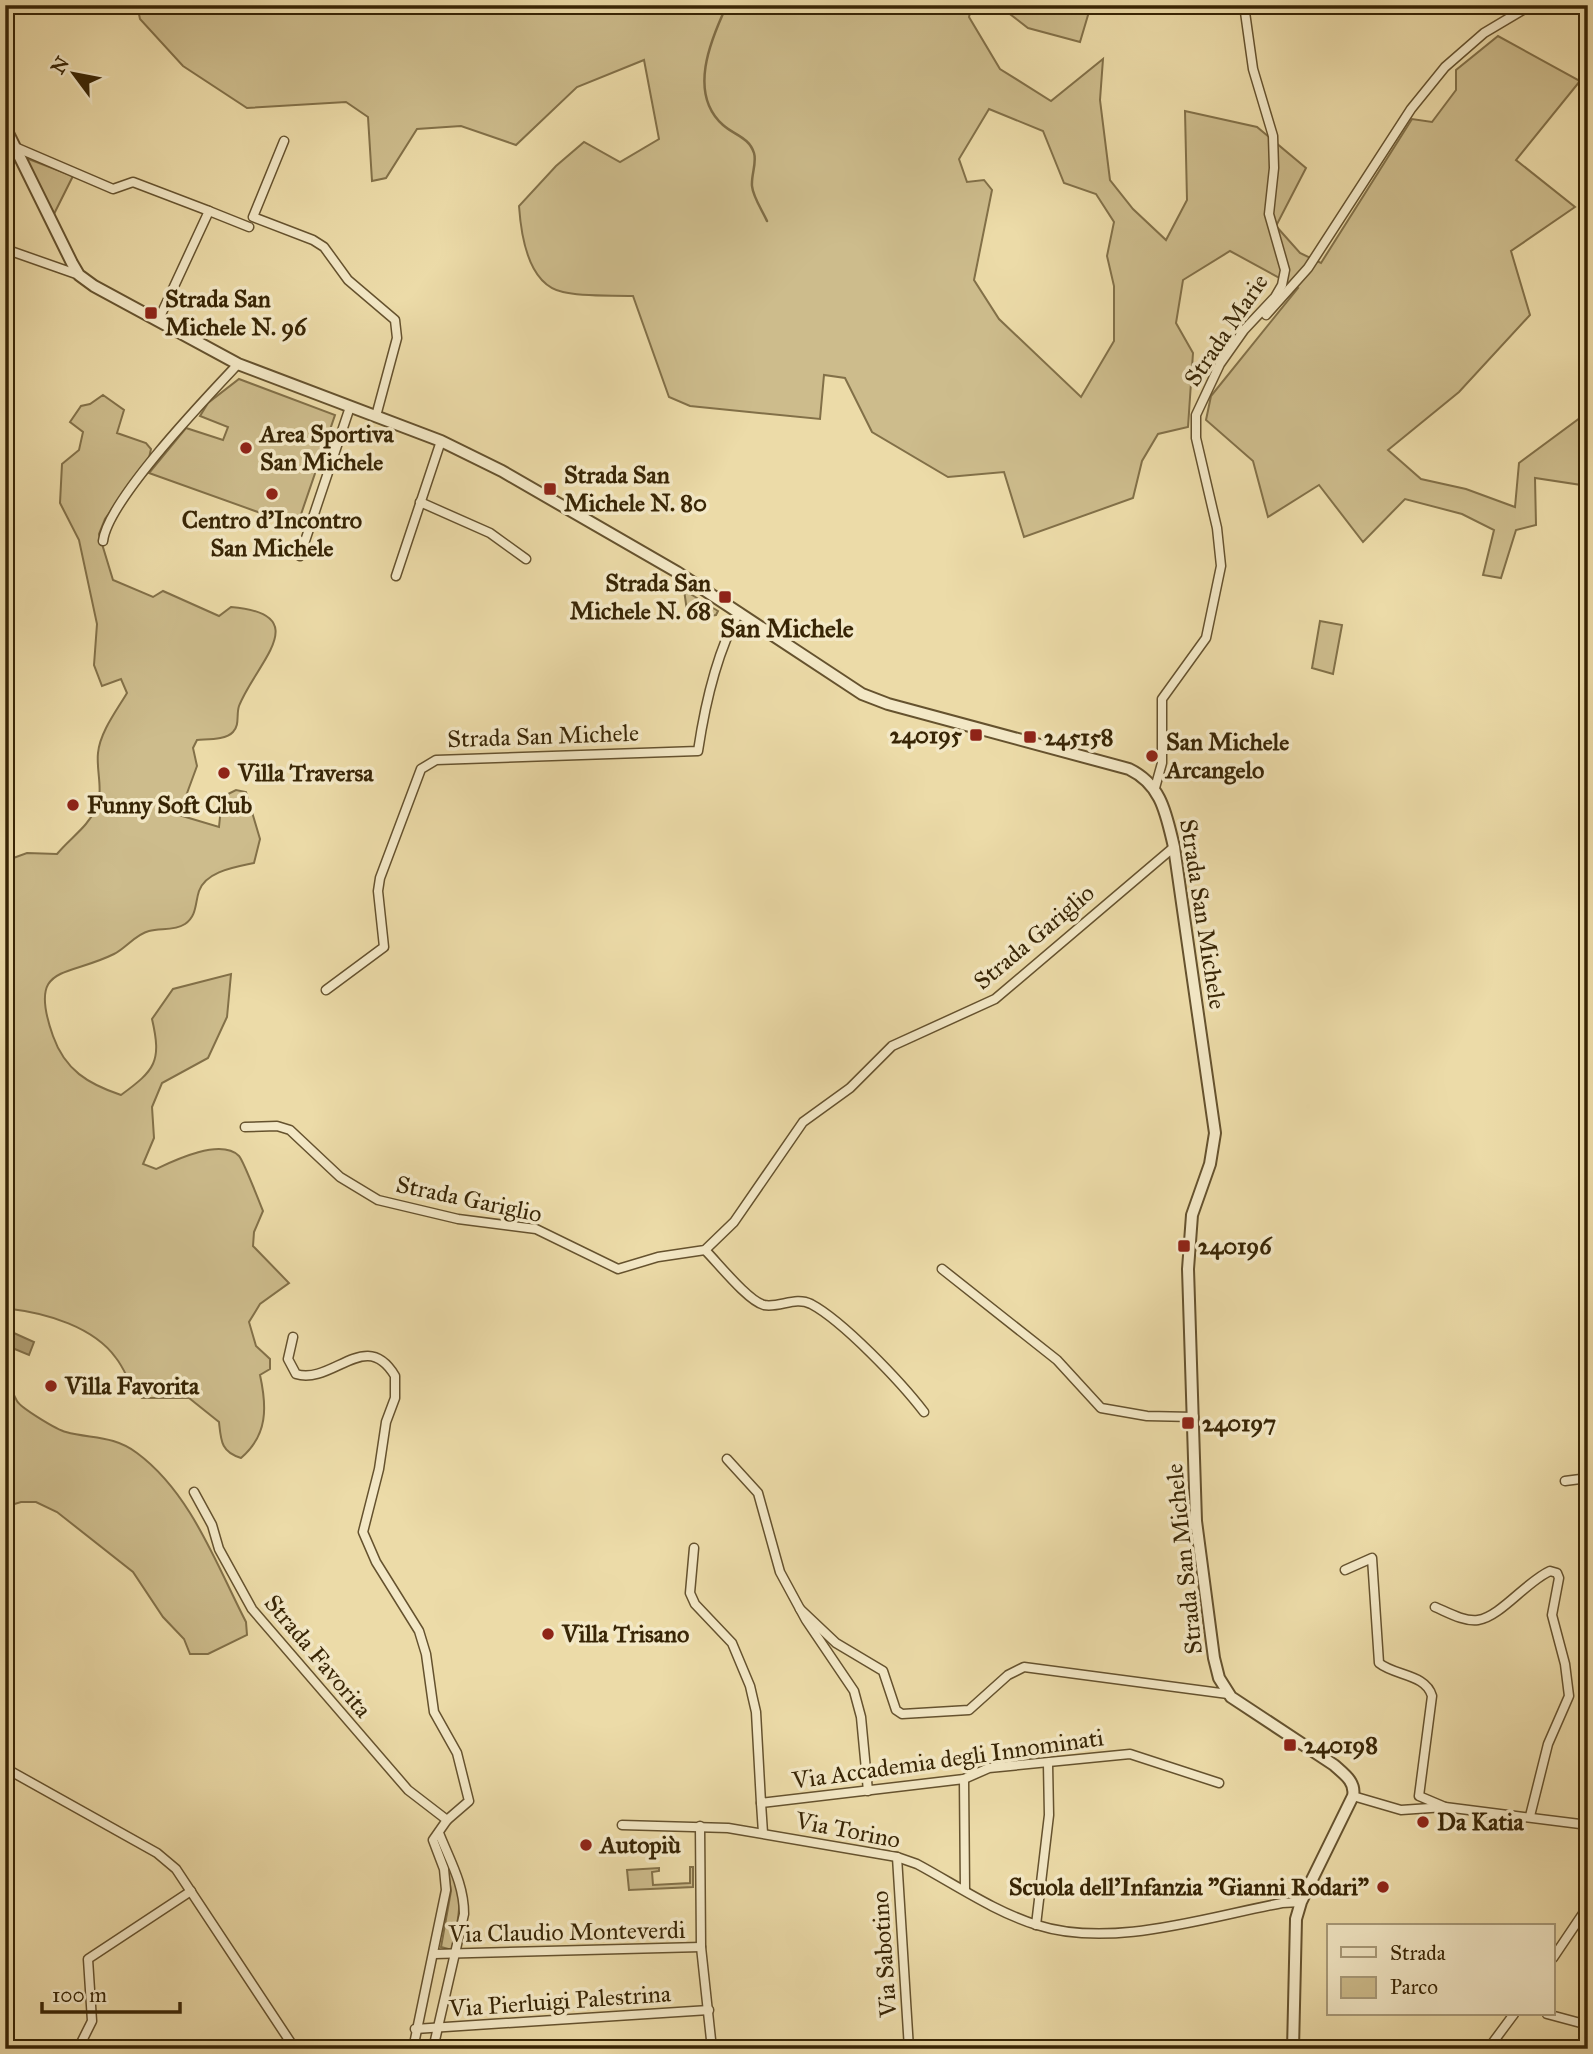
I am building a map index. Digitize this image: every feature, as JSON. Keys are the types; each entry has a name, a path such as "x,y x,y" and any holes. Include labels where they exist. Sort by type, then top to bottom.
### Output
{"street":[{"name":"Strada Marie","path":"1155,788 1163,763 1163,699 1206,638 1221,566 1217,528 1196,438 1196,415 1220,364 1275,297 1285,270 1269,214 1274,168 1273,135 1253,69 1244,5"},
{"path":"1251,323 1260,321 1308,268 1411,109 1445,67 1485,33 1531,5"},
{"path":"5,127 79,275"},
{"path":"284,141 253,217 313,240 324,247 348,280 395,320 397,338 376,416"},
{"path":"15,147 113,189 133,182 249,227"},
{"path":"158,321 209,211"},
{"path":"5,249 79,275 238,364 441,441 502,471 604,527 872,698 1129,769 1155,788"},
{"path":"103,541 105,528 113,513 161,451 238,364"},
{"path":"300,556 350,407"},
{"path":"396,576 441,441"},
{"path":"420,502 490,533 526,559"},
{"name":"Strada San Michele","path":"326,990 384,947 378,891 380,878 421,769 436,760 698,751 710,689 730,629 739,612"},
{"name":"Strada San Michele","path":"1155,788 1167,818 1174,847 1215,1133 1213,1153 1195,1203 1190,1227 1188,1282 1197,1533 1214,1658 1219,1678 1228,1694 1343,1773 1353,1785 1353,1796"},
{"name":"Strada Gariglio","path":"245,1127 277,1126 290,1130 340,1178 378,1200 458,1219 536,1229 618,1269 658,1256 705,1250 734,1222 803,1122 850,1088 892,1046 995,999 1174,847"},
{"path":"705,1250 755,1301 772,1305 800,1300 823,1311 896,1379 924,1412"},
{"path":"942,1269 1057,1360 1101,1408 1147,1416 1194,1417"},
{"path":"293,1337 288,1359 296,1374 312,1374 365,1355 381,1360 395,1376 395,1398 386,1422 379,1469 363,1532 376,1562 419,1631 426,1654 434,1712 461,1766 469,1801 447,1820 433,1840 444,1869 446,1890 434,1954 415,2029 413,2049"},
{"path":"727,1459 758,1493 780,1572 800,1609 854,1691 861,1717 868,1791"},
{"path":"1565,1481 1588,1478"},
{"name":"Strada Favorita","path":"194,1492 234,1580 258,1618 408,1790 447,1820"},
{"name":"Via Accademia degli Innominati","path":"694,1548 690,1593 695,1604 733,1643 750,1686 756,1712 763,1833"},
{"path":"1345,1570 1372,1558 1379,1664 1422,1682 1430,1689 1419,1796 1445,1807"},
{"path":"1435,1607 1477,1620 1490,1615 1532,1580 1550,1571 1557,1573 1559,1578 1552,1615 1565,1664 1569,1696 1548,1744 1530,1816"},
{"name":"Strada San Michele","path":"800,1609 836,1643 883,1671 896,1710 902,1714 969,1710 1008,1675 1024,1667 1228,1694"},
{"name":"Via Accademia degli Innominati","path":"761,1802 964,1779 989,1768 1130,1754 1219,1783"},
{"path":"1036,1925 1049,1815 1048,1764"},
{"path":"5,1768 157,1853 176,1869 295,2049"},
{"path":"964,1779 965,1890"},
{"path":"1293,2049 1293,1936 1300,1902 1353,1796 1401,1810 1445,1807 1588,1825"},
{"name":"Via Torino","path":"622,1825 700,1826 763,1833 897,1857 917,1864 1036,1925 1063,1931 1130,1932 1282,1903 1300,1902"},
{"path":"700,1826 701,1947 712,2049"},
{"path":"433,2049 464,1914 464,1896 439,1833"},
{"name":"Via Sabotino","path":"897,1857 909,2049"},
{"path":"78,2049 92,2021 88,1959 191,1891"},
{"path":"1554,1957 1588,1906"},
{"name":"Via Claudio Monteverdi","path":"434,1954 701,1947"},
{"name":"Via Pierluigi Palestrina","path":"415,2029 709,2010"},
{"path":"1488,2049 1513,2016"},
{"path":"1554,2016 1588,2025"}],"green space":[{"path":"137,5 972,5 969,17 1000,69 1051,101 1103,59 1100,100 1110,180 1133,209 1166,240 1187,200 1185,111 1257,127 1306,168 1276,226 1300,253 1321,263 1412,119 1432,122 1456,90 1456,70 1498,36 1580,81 1516,160 1575,207 1511,251 1530,315 1459,392 1388,450 1421,479 1466,489 1515,507 1519,463 1588,412 1588,486 1535,478 1536,525 1516,530 1501,578 1483,575 1494,530 1462,514 1405,499 1363,542 1319,485 1268,517 1253,461 1206,420 1211,396 1298,288 1230,251 1183,280 1176,323 1193,353 1188,427 1158,434 1142,461 1133,498 1024,537 1004,472 948,477 872,432 845,378 824,375 820,419 690,406 669,397 633,296 571,294 551,287 542,280 529,257 519,206 556,166 584,142 620,162 659,139 644,60 577,87 516,145 461,126 417,129 386,178 372,181 368,117 346,102 247,108 183,66 140,19","holes":["989,109 1043,131 1064,183 1096,194 1114,222 1107,256 1114,286 1114,341 1081,397 999,319 974,280 992,190 984,180 967,182 959,159"]},
{"path":"998,5 1091,5 1080,42 1028,28"},
{"path":"26,158 73,176 54,214"},
{"name":"Area Sportiva San Michele","path":"239,379 335,415 297,526 149,473 186,428 223,440 228,427 200,416 208,403"},
{"path":"103,395 124,410 117,433 146,443 151,449 149,458 105,519 99,534 113,580 153,597 163,591 219,616 231,607 257,612 271,620 276,630 266,658 239,706 235,729 230,735 197,740 193,748 197,766 179,815 219,827 222,797 236,790 246,792 260,839 254,863 222,871 208,879 199,891 192,917 185,924 144,933 114,954 67,971 48,984 45,996 46,1013 53,1036 64,1058 88,1080 121,1095 142,1079 153,1064 156,1046 152,1019 173,989 231,974 227,1017 208,1058 162,1083 152,1107 154,1138 143,1164 156,1169 198,1152 221,1149 239,1156 263,1211 254,1232 253,1246 289,1283 260,1304 249,1322 256,1346 270,1359 270,1369 260,1375 264,1398 261,1430 241,1458 229,1453 223,1445 219,1422 189,1398 142,1398 116,1358 95,1338 54,1318 11,1309 5,1311 5,861 27,853 57,854 88,821 98,801 99,745 127,693 121,679 102,686 94,665 97,624 79,540 60,503 62,464 79,450 83,432 70,422 81,406 90,404"},
{"path":"684,590 718,611 716,615 696,618 695,611 687,611"},
{"path":"1320,621 1342,625 1333,674 1312,668"},
{"path":"5,1377 17,1401 25,1409 66,1432 102,1438 128,1447 156,1469 173,1488 213,1554 246,1622 247,1635 208,1654 190,1654 184,1639 163,1617 133,1572 57,1512 36,1502 21,1502 5,1507"},
{"path":"447,1864 459,1896 452,1950 441,1947 451,1891"},
{"path":"690,1867 693,1867 693,1887 629,1890 627,1870 659,1868 659,1871 652,1872 653,1885 690,1883"}],"shaded area":[{"path":"5,1329 34,1342 29,1355 5,1345"}],"waterway":[{"path":"727,5 709,51 704,83 706,98 712,112 723,125 752,148 755,157 753,190 767,221"}],"place":[{"name":"Strada San Michele N. 96","path":"151,313"},
{"name":"Area Sportiva San Michele","path":"246,448"},
{"name":"Strada San Michele N. 80","path":"550,489"},
{"name":"Centro d'Incontro San Michele","path":"272,494"},
{"name":"Strada San Michele N. 68","path":"725,597"},
{"name":"240195","path":"976,735"},
{"name":"245158","path":"1030,737"},
{"name":"San Michele Arcangelo","path":"1152,756"},
{"name":"Villa Traversa","path":"224,773"},
{"name":"Funny Soft Club","path":"73,805"},
{"name":"240196","path":"1184,1246"},
{"name":"Villa Favorita","path":"51,1386"},
{"name":"240197","path":"1188,1423"},
{"name":"Villa Trisano","path":"548,1634"},
{"name":"240198","path":"1290,1745"},
{"name":"Da Katia","path":"1423,1822"},
{"name":"Autopiù","path":"586,1845"},
{"name":"Scuola dell'Infanzia \"Gianni Rodari\"","path":"1383,1887"}],"district":[{"name":"San Michele","path":"787,628"}]}
